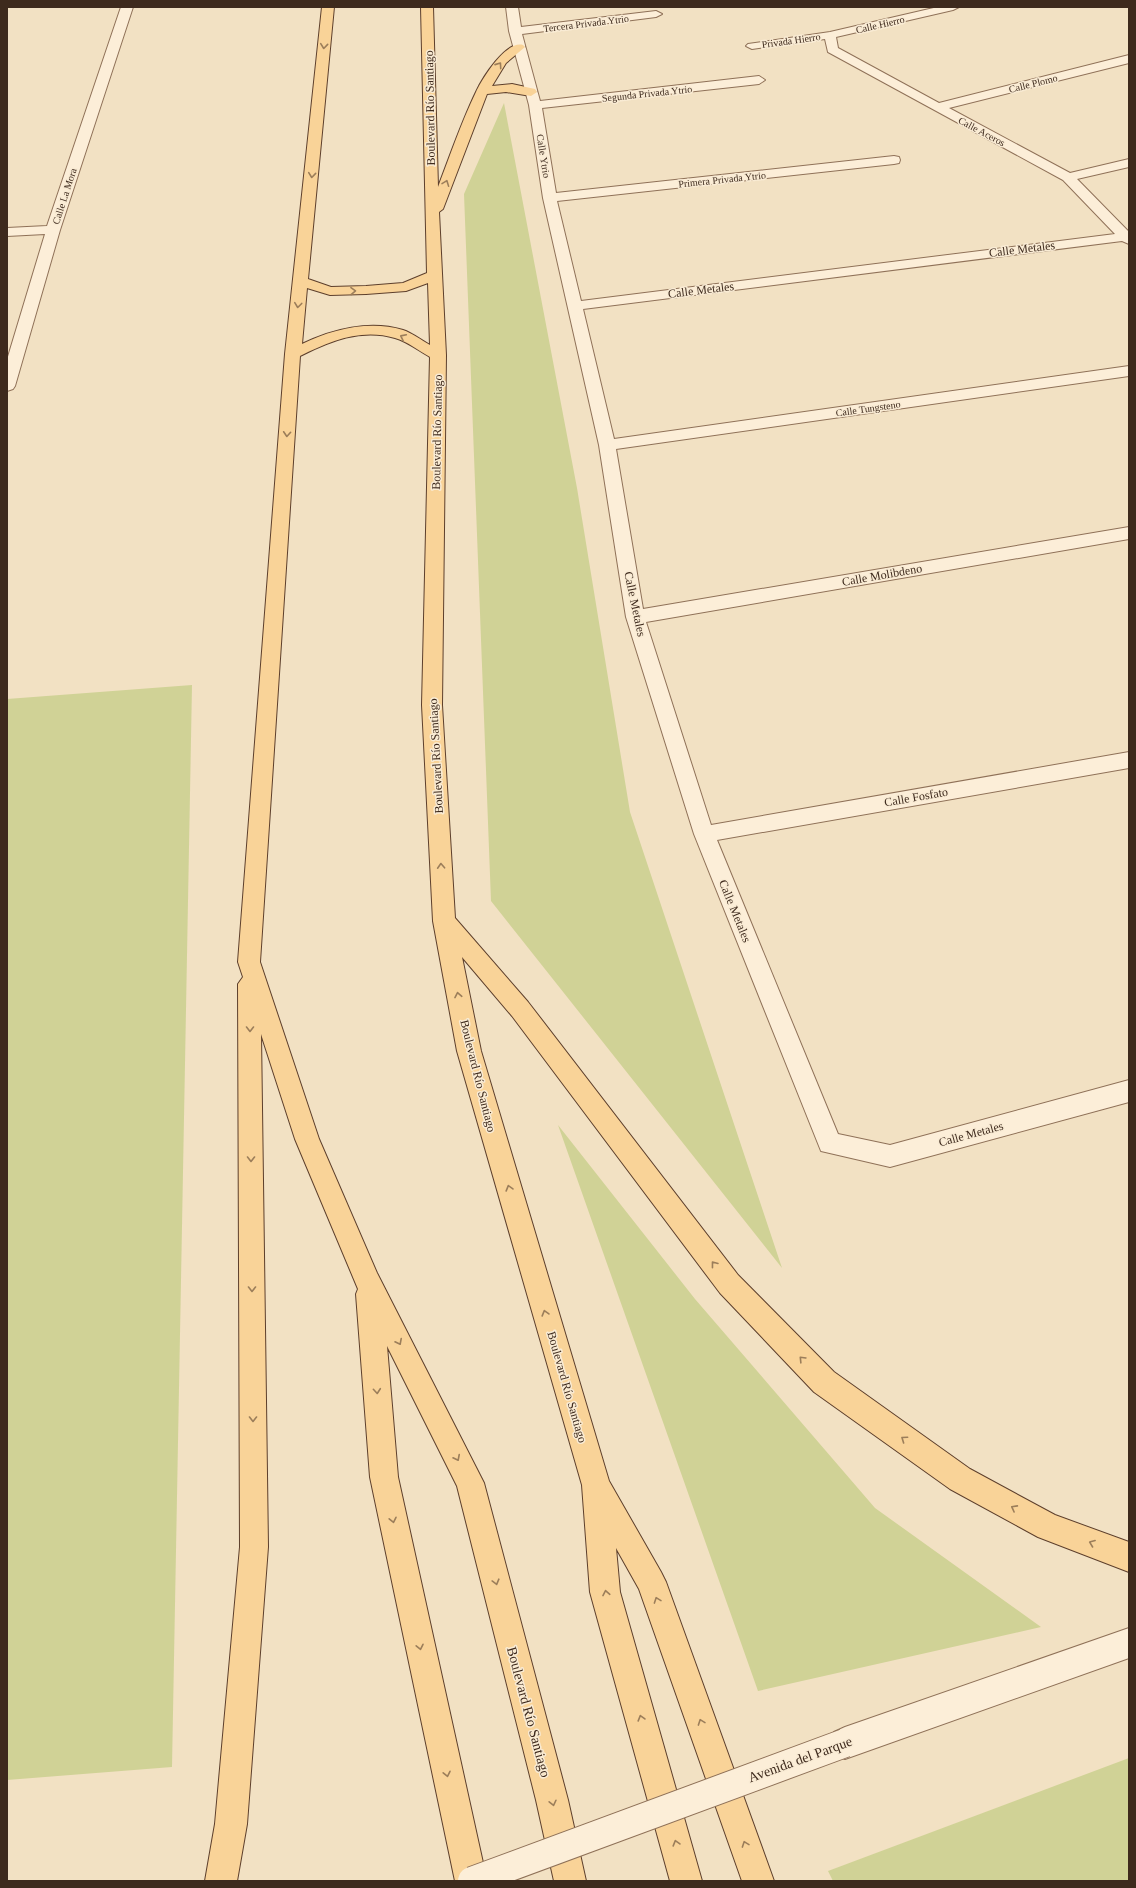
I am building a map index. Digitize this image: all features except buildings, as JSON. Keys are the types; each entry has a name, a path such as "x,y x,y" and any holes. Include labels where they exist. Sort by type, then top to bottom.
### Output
{"main road":[{"name":"Boulevard Río Santiago","path":"328,7 293,354 249,962 307,1139 368,1282 470,1483 552,1800 570,1881"},
{"name":"Boulevard Río Santiago","path":"427,7 432,220 438,355 432,705 444,921 469,1051 596,1485 605,1592 686,1881"},
{"path":"432,220 482,92 502,61 518,47"},
{"path":"482,92 500,88 516,87 531,92"},
{"path":"301,281 330,291 366,290 406,287 434,275"},
{"path":"293,354 325,338 363,330 399,334 438,355"},
{"path":"444,921 520,1009 730,1284 824,1382 960,1479 1048,1527 1129,1557"},
{"path":"221,1881 231,1824 254,1547 249,962"},
{"name":"Boulevard Río Santiago","path":"368,1282 384,1477 472,1881"},
{"name":"Boulevard Río Santiago","path":"596,1485 651,1582 758,1881"}],"street":[{"name":"Calle La Mora","path":"7,386 53,230 126,7"},
{"name":"Calle Ytrio","path":"512,7 518,47 535,105 550,198 574,306"},
{"name":"Calle Hierro","path":"830,35 953,7"},
{"name":"Tercera Privada Ytrio","path":"516,31 656,14"},
{"name":"Privada Hierro","path":"752,46 830,35"},
{"name":"Calle Aceros","path":"830,35 832,50 1068,177 1128,237"},
{"name":"Calle Plomo","path":"937,107 1129,59"},
{"name":"Segunda Privada Ytrio","path":"535,105 759,80"},
{"name":"Primera Privada Ytrio","path":"550,198 894,160"},
{"path":"1068,177 1129,163"},
{"path":"7,232 53,230"},
{"name":"Calle Metales","path":"1128,237 574,306 607,445 635,617 704,834 830,1143 890,1156 1129,1091"},
{"name":"Calle Tungsteno","path":"607,445 1129,371"},
{"name":"Calle Molibdeno","path":"635,617 1129,533"},
{"name":"Calle Fosfato","path":"704,834 1129,760"},
{"name":"Avenida del Parque","path":"472,1881 845,1743 1129,1643"}],"green space":[{"path":"504,103 577,488 630,812 782,1268 491,901 464,194"},
{"path":"192,685 172,1767 7,1780 7,699"},
{"path":"558,1125 695,1299 875,1508 1041,1627 758,1691"},
{"path":"1129,1758 1129,1881 833,1881 828,1871"}]}
